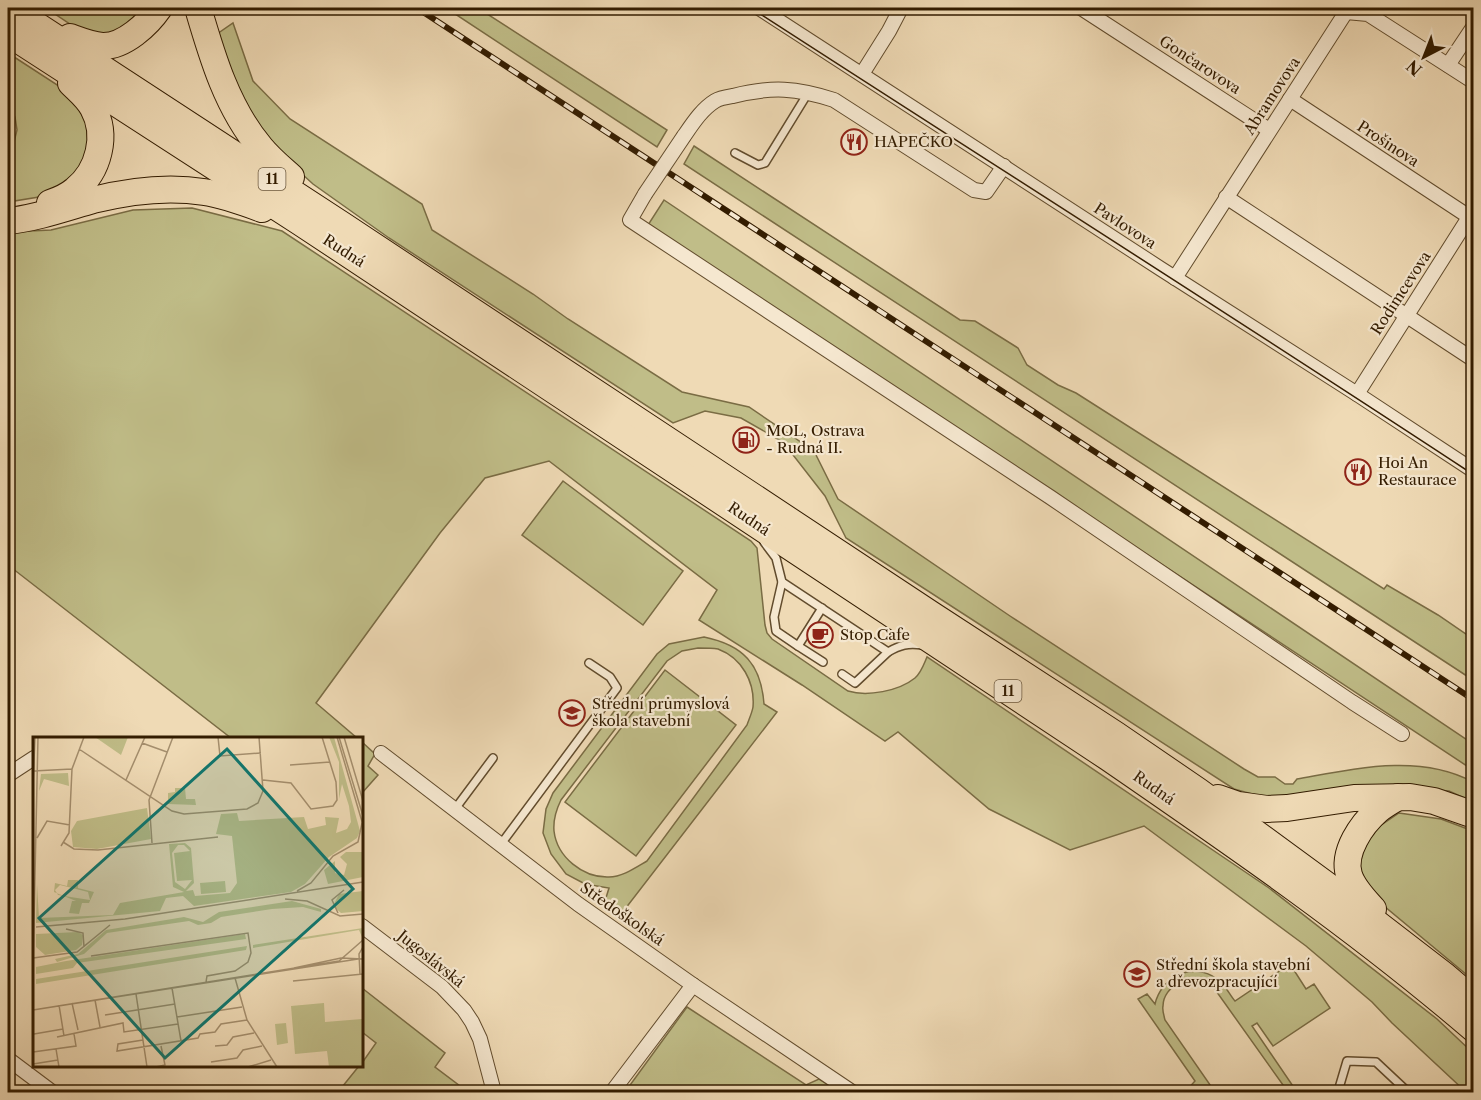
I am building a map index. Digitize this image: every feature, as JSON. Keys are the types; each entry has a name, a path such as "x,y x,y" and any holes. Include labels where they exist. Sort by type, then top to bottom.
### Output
{"highway":[{"name":"Rudná","path":"10,8 39,39 300,222 1109,758 1227,839 1431,992 1473,1029"},
{"path":"39,39 105,46 116,44 136,33 159,8"},
{"path":"198,8 219,75 245,125 270,158 342,225"},
{"name":"Rudná","path":"8,33 39,39 342,225 1116,735 1198,791 1336,892 1445,976 1473,1001"},
{"path":"8,213 49,203 66,196 84,181 98,154 99,123 95,111 39,39"},
{"path":"8,221 31,218 120,194 170,189 223,196 300,222"},
{"path":"1198,791 1238,805 1267,809 1354,798 1421,798 1473,815"},
{"path":"1398,797 1380,808 1366,822 1351,847 1347,866 1349,877 1358,892 1405,946"}],"street":[{"name":"Pavlovova","path":"759,8 1473,471"},
{"path":"862,74 901,8"},
{"name":"Gončarovova","path":"1082,8 1269,130"},
{"path":"1343,10 1368,14 1473,81"},
{"name":"Abramovova","path":"1175,278 1290,99 1343,10"},
{"path":"1448,65 1473,26"},
{"path":"1004,166 987,192 974,190 834,100 809,92 778,88 746,92 716,100 694,121 630,220 1050,497 1402,734"},
{"name":"Prošinova","path":"1290,99 1472,216"},
{"path":"1226,197 1473,360"},
{"name":"Rodimcevova","path":"1357,394 1472,216"},
{"name":"Středoškolská","path":"381,753 578,904 852,1092"},
{"path":"8,775 33,759"},
{"name":"Jugoslávská","path":"363,927 442,987 464,1010 480,1040 494,1092"},
{"path":"612,1092 693,985"},
{"path":"8,1059 52,1092"}],"lane":[{"path":"735,153 758,165 765,162 809,92"},
{"path":"750,520 776,558 782,582 774,617 776,631 824,662"},
{"path":"782,582 888,652"},
{"path":"798,646 822,608"},
{"path":"842,674 855,683 888,652 900,645 910,644 945,649"},
{"path":"501,844 617,688 610,677 589,663"},
{"path":"455,809 493,758"},
{"path":"1341,1092 1339,1088 1347,1061 1376,1062 1408,1092"}],"shaded area":[{"path":"46,8 147,8 129,26 100,36 73,26"},
{"path":"446,8 478,8 667,130 657,147"},
{"path":"233,23 253,81 290,119 422,204 432,230 682,392 749,407 814,451 838,499 1010,616 1244,769 1258,777 1275,777 1285,784 1293,784 1297,779 1363,768 1409,766 1431,768 1452,773 1473,782 1473,802 1449,791 1409,788 1274,800 1234,789 846,538 825,496 783,442 741,418 705,411 673,423 389,238 313,184 281,155 252,117 236,90 217,34"},
{"path":"8,53 62,88 88,120 89,151 74,178 45,196 8,202 8,151 14,142 17,130 15,117 8,104"},
{"path":"694,146 960,320 975,321 1018,348 1027,365 1058,385 1076,393 1384,589 1387,585 1438,615 1473,639 1473,680 684,164"},
{"path":"664,200 1473,744 1473,770 648,225"},
{"path":"192,208 282,231 751,541 757,548 767,633 772,639 848,691 883,692 908,683 917,676 927,657 1269,888 1437,1019 1473,1053 1473,1092 1466,1092 1372,1002 1306,946 1144,826 1070,850 989,809 898,732 885,741 699,620 717,590 549,461 485,478 440,533 316,703 356,737 230,737 8,565 8,232 51,230 133,210"},
{"path":"563,481 683,571 643,625 522,535"},
{"path":"704,637 729,645 739,651 754,667 759,678 764,704 777,712 622,913 605,901 609,888 585,884 566,874 551,854 543,833 546,809 553,793 657,654 669,644","holes":["700,648 718,649 726,653 734,658 745,672 753,698 753,709 747,725 647,861 614,877 599,876 581,870 566,857 556,840 554,822 561,800 667,661 682,651"]},
{"path":"665,670 736,725 636,856 565,802"},
{"path":"363,743 375,754 368,766 378,775 363,792"},
{"path":"1399,813 1441,819 1473,831 1473,980 1366,891 1356,859 1371,832"},
{"path":"1290,964 1306,989 1314,984 1330,1008 1273,1046 1257,1023 1252,1026 1297,1092 1288,1092 1214,988 1201,979 1193,979 1179,983 1168,992 1164,999 1163,1013 1165,1020 1215,1092 1185,1092 1195,1081 1138,999 1147,994 1155,1004 1158,994 1171,979 1188,972 1198,972 1208,974 1220,981 1235,1001"},
{"path":"363,989 445,1053 435,1067 468,1092 338,1092 358,1067 363,1067 363,1062 376,1043 363,1033"},
{"path":"687,1007 806,1085 819,1079 840,1092 625,1092"}],"tram line":[{"path":"751,8 1474,475"}],"railway":[{"path":"417,8 1474,700"}],"place":[{"name":"HAPEČKO","path":"854,142"},
{"name":"MOL, Ostrava - Rudná II.","path":"746,440"},
{"name":"Hoi An Restaurace","path":"1358,472"},
{"name":"Stop Cafe","path":"820,635"},
{"name":"Střední průmyslová škola stavební","path":"572,713"},
{"name":"Střední škola stavební a dřevozpracující","path":"1137,974"}]}
